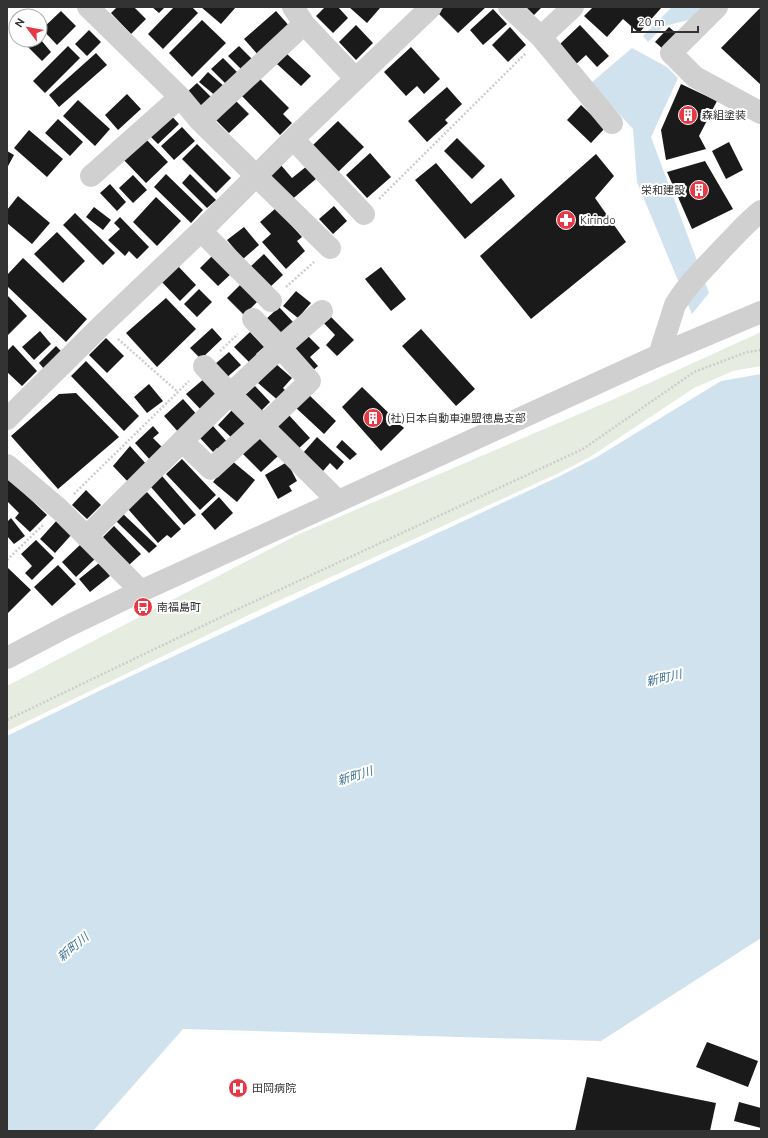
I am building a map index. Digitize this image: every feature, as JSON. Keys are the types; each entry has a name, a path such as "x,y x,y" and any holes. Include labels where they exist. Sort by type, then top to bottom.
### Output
{"street":[{"path":"88,7 180,97 200,121 330,248"},
{"path":"7,419 102,325 201,231 293,139 431,7"},
{"path":"509,7 541,37 612,123"},
{"path":"541,37 573,7"},
{"path":"717,7 670,53 696,77 761,113"},
{"path":"200,121 298,15 356,79"},
{"path":"91,176 180,97"},
{"path":"293,139 364,214"},
{"path":"659,355 676,305 680,298 705,268 751,218 761,211"},
{"path":"201,231 271,300"},
{"path":"87,536 280,346 322,311"},
{"path":"7,658 66,627 141,591 659,355 761,312"},
{"path":"182,441 211,469 310,381 280,346 253,319"},
{"path":"204,366 230,394 338,501"},
{"path":"7,465 60,509 141,591"}],"path":[{"path":"102,325 178,392"},
{"path":"7,720 238,609 582,448 694,372 747,352 761,350"}],"shaded area":[{"path":"761,332 761,366 733,371 694,388 590,457 557,474 278,601 7,731 7,686 297,535 612,400"}],"water":[{"path":"672,7 705,7 693,19 664,26 648,42 643,36"},
{"path":"632,48 667,67 678,78 651,137 709,293 692,314 637,182 633,129 591,83"},
{"name":"新町川","path":"761,374 761,938 601,1041 183,1029 93,1131 7,1131 7,736 101,690 558,477 597,457 721,381"}],"building":[{"path":"117,7 134,7 146,19 131,34 111,13"},
{"path":"152,7 165,7 159,13"},
{"path":"174,7 192,7 198,13 163,49 148,34"},
{"path":"201,7 236,7 221,24"},
{"path":"325,7 338,7 348,18 333,33 316,16"},
{"path":"349,7 379,7 380,8 367,23"},
{"path":"444,7 486,7 458,33 438,13"},
{"path":"526,7 542,7 534,15"},
{"path":"593,7 662,7 639,33 623,19 607,37 584,16"},
{"path":"761,7 761,85 721,48"},
{"path":"493,9 507,24 483,45 470,30"},
{"path":"61,11 76,26 57,45 48,35 48,23"},
{"path":"276,11 291,28 259,56 244,39"},
{"path":"202,20 226,43 192,77 169,53"},
{"path":"356,25 373,43 356,60 339,42"},
{"path":"580,25 609,56 597,67 586,55 574,66 560,44"},
{"path":"510,27 526,45 508,62 492,45"},
{"path":"669,27 677,34 663,49 655,42"},
{"path":"89,30 101,42 87,56 75,44"},
{"path":"68,46 80,58 45,93 33,81"},
{"path":"239,46 255,62 244,72 228,56"},
{"path":"411,47 440,79 424,94 417,86 406,96 384,72"},
{"path":"29,48 48,48 51,52 42,61"},
{"path":"96,53 107,65 59,107 49,95"},
{"path":"287,54 311,76 301,86 277,64"},
{"path":"223,58 239,74 228,86 211,69"},
{"path":"208,72 226,88 217,97 199,82"},
{"path":"259,78 289,108 283,114 292,123 280,135 241,95"},
{"path":"197,83 214,100 203,111 186,93"},
{"name":"森組塗装","path":"681,84 717,101 699,136 706,149 666,160 661,130"},
{"path":"447,87 462,104 445,120 448,123 427,142 408,121"},
{"path":"127,94 141,109 118,130 105,115"},
{"path":"233,98 249,114 229,133 214,118"},
{"path":"78,100 110,129 95,146 63,116"},
{"path":"581,105 605,128 591,143 567,120"},
{"path":"167,111 179,124 158,144 146,132"},
{"path":"58,119 83,142 70,156 45,133"},
{"path":"338,121 364,147 337,173 312,146"},
{"path":"182,127 195,141 174,160 161,146"},
{"path":"29,130 63,159 47,177 14,148"},
{"path":"143,136 168,162 146,183 121,157"},
{"path":"457,138 485,166 472,179 444,151"},
{"path":"729,142 743,170 726,179 712,151"},
{"path":"197,144 231,178 216,193 182,159"},
{"path":"7,151 14,155 7,168"},
{"path":"370,153 391,177 367,198 346,175"},
{"name":"Kirindo","path":"596,154 614,176 595,198 626,242 531,319 480,256"},
{"name":"栄和建設","path":"705,161 733,209 692,229 667,172"},
{"path":"436,163 471,204 501,178 515,196 465,239 415,180"},
{"path":"280,164 292,178 307,166 317,178 289,202 267,176"},
{"path":"166,174 203,210 191,223 154,187"},
{"path":"190,174 216,200 207,208 182,183"},
{"path":"133,175 147,190 133,203 119,188"},
{"path":"110,184 126,202 117,211 100,193"},
{"path":"18,196 50,223 32,244 7,223 7,210"},
{"path":"156,197 181,221 157,246 133,222"},
{"path":"334,206 347,221 333,234 319,219"},
{"path":"94,207 111,220 103,230 86,217"},
{"path":"276,208 302,237 297,241 305,251 286,269 262,242 271,234 260,222"},
{"path":"75,213 115,253 103,265 63,225"},
{"path":"120,217 149,247 137,259 129,251 125,256 108,240 120,229 114,223"},
{"path":"244,227 259,245 243,259 227,240"},
{"path":"57,232 85,261 63,283 34,254"},
{"path":"264,254 283,275 269,288 250,267"},
{"path":"213,255 232,273 218,286 200,268"},
{"path":"23,258 87,319 66,342 7,286 7,275"},
{"path":"177,265 196,285 180,301 161,281"},
{"path":"381,267 406,299 391,311 365,279"},
{"path":"242,283 259,300 244,315 227,298"},
{"path":"199,289 212,302 197,317 184,304"},
{"path":"296,291 311,303 298,318 283,306"},
{"path":"7,295 27,316 7,336"},
{"path":"166,298 196,329 157,367 126,333"},
{"path":"279,307 293,322 278,337 263,322"},
{"path":"328,314 354,340 337,356 326,345 335,335 321,320"},
{"path":"212,328 222,339 201,359 190,348"},
{"path":"421,329 475,389 456,406 402,346"},
{"path":"40,331 51,344 34,360 22,347"},
{"path":"250,332 264,347 256,354 260,358 252,365 234,347"},
{"path":"307,335 320,348 310,357 318,366 312,371 292,350"},
{"path":"106,338 124,356 107,373 89,355"},
{"path":"13,345 37,371 22,386 7,372 7,351"},
{"path":"56,346 63,353 45,370 39,363"},
{"path":"229,352 241,365 225,379 214,365"},
{"path":"86,361 139,416 124,431 71,376"},
{"path":"276,364 292,378 283,388 288,393 280,402 258,383"},
{"path":"205,378 221,396 203,412 186,394"},
{"path":"149,384 163,401 147,413 134,397"},
{"path":"255,386 270,402 262,410 266,415 243,397"},
{"name":"(社)日本自動車連盟徳島支部","path":"362,387 404,428 381,451 342,407"},
{"path":"76,393 119,437 58,489 11,436 59,394"},
{"path":"308,394 336,421 324,434 295,407"},
{"path":"183,399 199,417 180,434 164,416"},
{"path":"232,410 248,425 234,440 218,425"},
{"path":"286,412 310,438 297,450 272,424"},
{"path":"153,426 159,433 153,438 164,449 151,461 135,443"},
{"path":"213,426 229,444 221,452 217,448 213,452 200,438"},
{"path":"258,435 278,456 261,472 241,452"},
{"path":"317,437 344,462 337,470 330,463 323,471 303,453"},
{"path":"342,440 357,454 350,460 336,447"},
{"path":"130,446 148,466 130,484 113,466"},
{"path":"182,459 216,495 200,510 166,474"},
{"path":"231,460 255,480 237,502 213,482"},
{"path":"287,462 297,481 289,486 292,491 278,499 265,475"},
{"path":"162,476 196,515 184,525 151,487"},
{"path":"7,477 47,515 30,532 15,518 19,513 7,501"},
{"path":"86,490 101,505 87,519 72,505"},
{"path":"147,492 181,529 171,538 167,535 158,543 128,509"},
{"path":"219,497 233,513 215,530 201,514"},
{"path":"121,512 157,546 149,553 114,519"},
{"path":"11,518 25,536 14,544 7,536 7,522"},
{"path":"58,519 73,533 55,553 40,539"},
{"path":"114,526 141,554 129,565 103,537"},
{"path":"36,540 54,558 32,580 25,573 32,566 21,554"},
{"path":"81,544 95,559 76,577 62,562"},
{"path":"99,563 110,576 90,592 79,579"},
{"path":"58,565 76,584 52,606 34,587"},
{"path":"8,568 31,590 7,614 7,569"},
{"path":"707,1042 758,1061 748,1087 696,1067"},
{"path":"587,1077 716,1103 710,1131 575,1131"},
{"path":"739,1102 761,1108 761,1128 734,1121"}],"place":[{"name":"森組塗装","path":"688,115"},
{"name":"栄和建設","path":"699,190"},
{"name":"Kirindo","path":"566,220"},
{"name":"(社)日本自動車連盟徳島支部","path":"373,418"},
{"name":"南福島町","path":"143,607"},
{"name":"田岡病院","path":"238,1088"}]}
